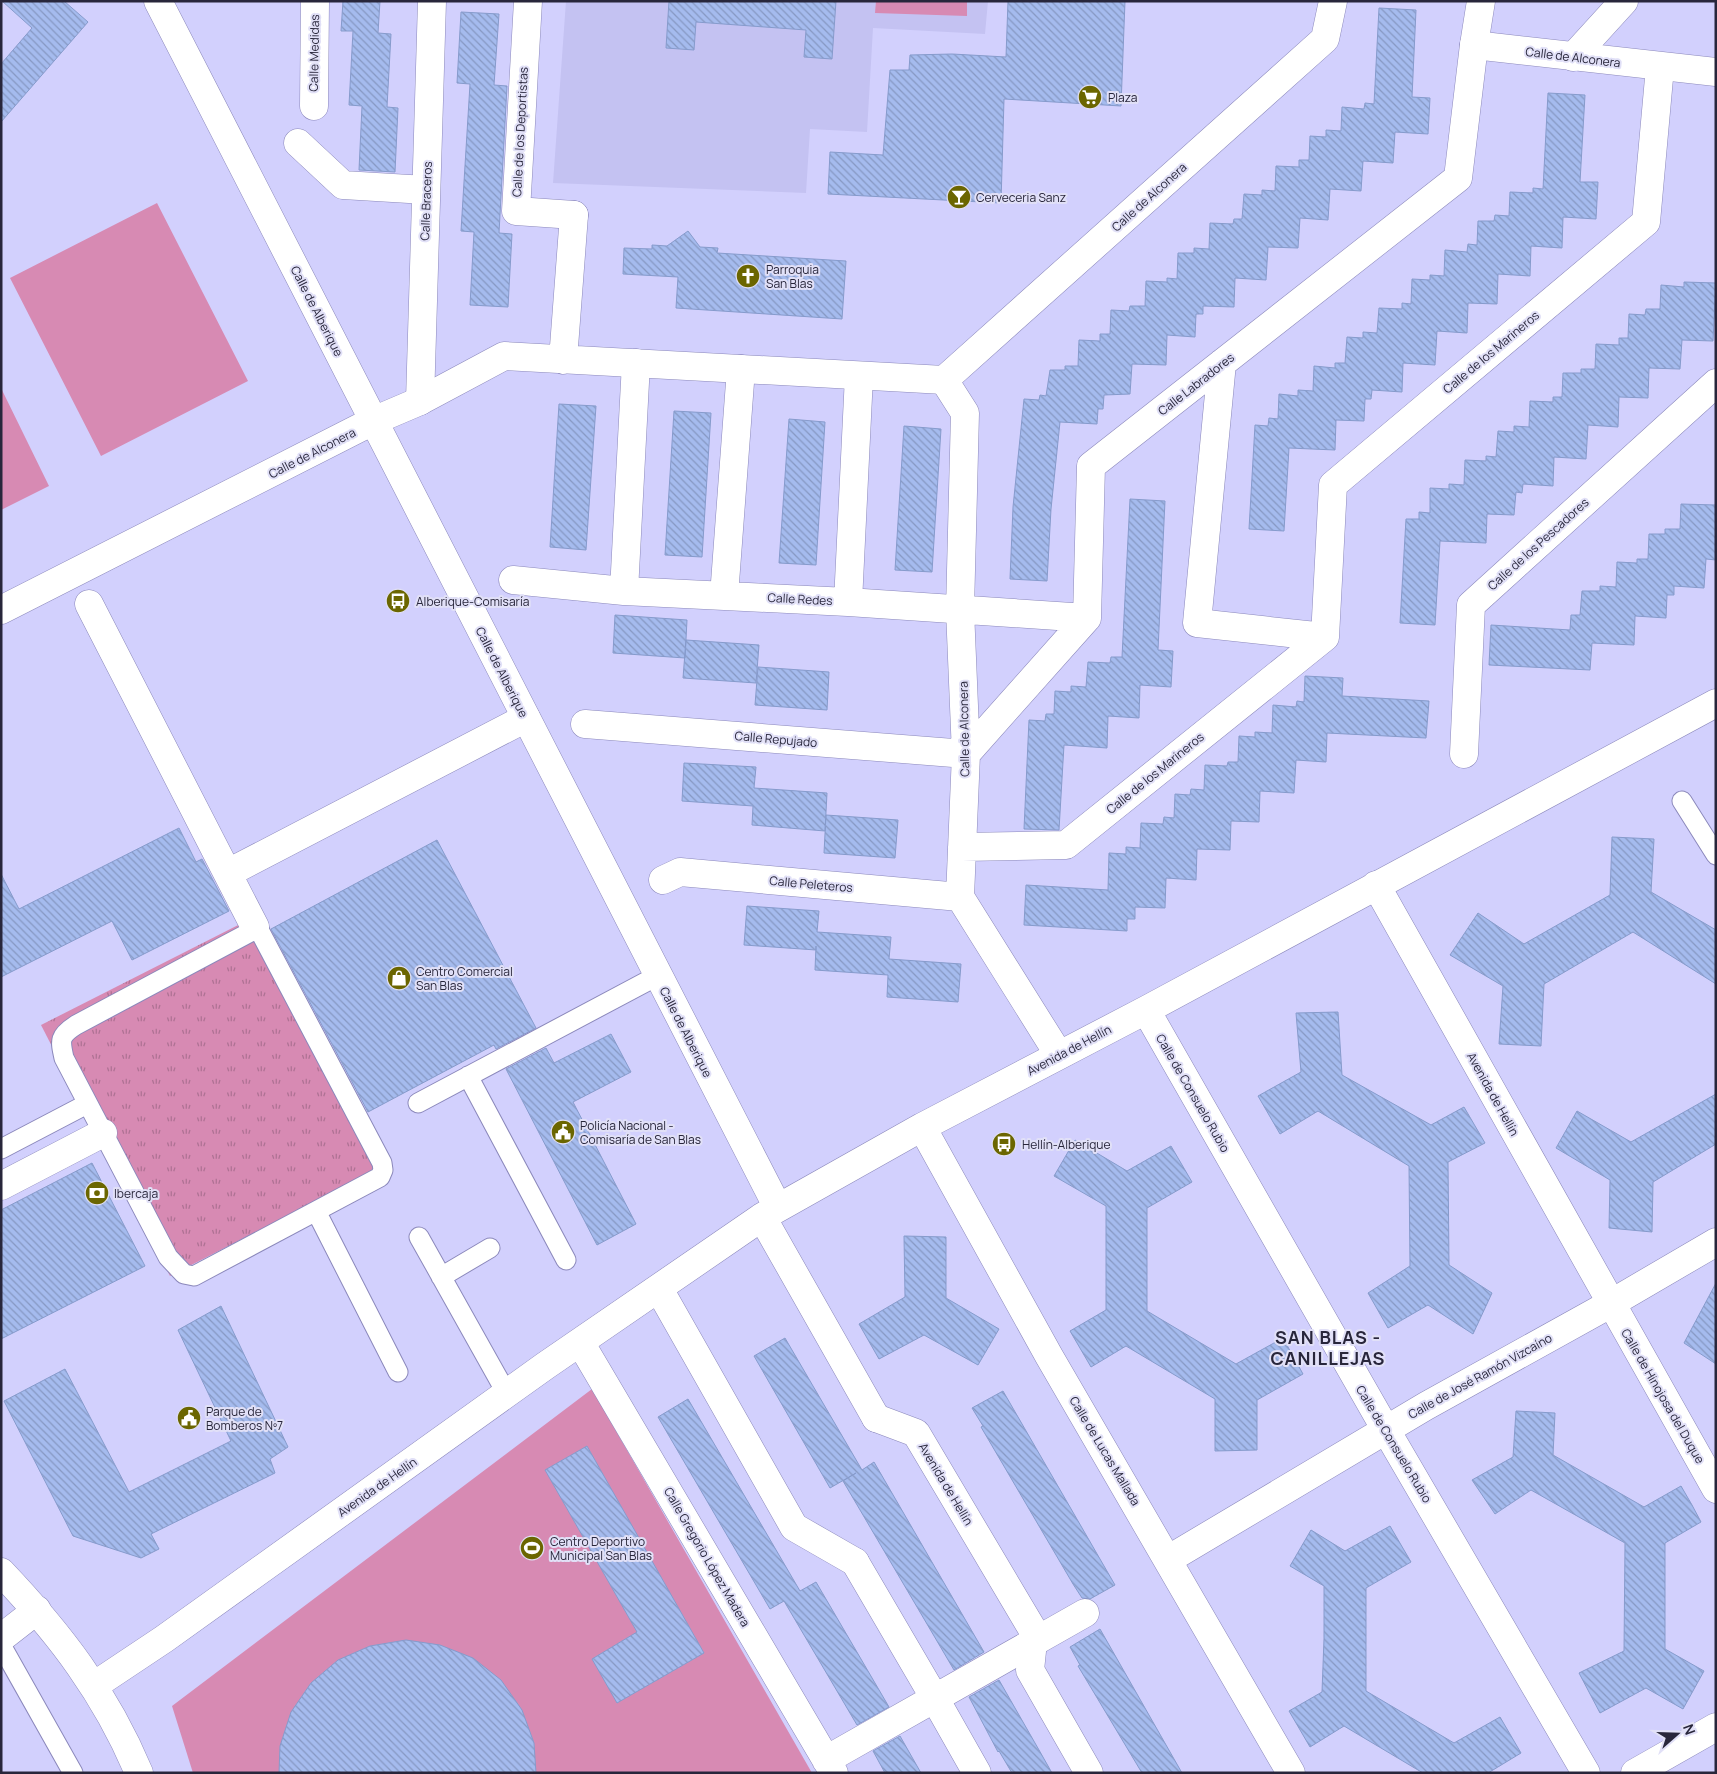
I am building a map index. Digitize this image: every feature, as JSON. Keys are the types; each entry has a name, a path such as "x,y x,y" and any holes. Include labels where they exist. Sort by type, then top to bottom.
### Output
{"street":[{"name":"Calle de Alberique","path":"158,1 657,976 770,1213"},
{"name":"Calle Medidas","path":"314,106 315,1"},
{"name":"Calle Braceros","path":"420,400 432,1"},
{"name":"Calle de los Deportistas","path":"528,1 516,211 574,215 564,360"},
{"name":"Calle de Alconera","path":"1,610 504,356 944,380 1326,39 1333,1"},
{"path":"1474,45 1480,1"},
{"path":"1573,56 1624,1"},
{"name":"Calle de Alconera","path":"1474,45 1716,72"},
{"name":"Calle Labradores","path":"1087,618 1090,466 1458,178 1474,45"},
{"name":"Calle de los Marineros","path":"962,846 1066,845 1325,636 1333,485 1646,222 1660,67"},
{"path":"298,143 342,185 426,190"},
{"path":"1222,363 1197,623 1325,636"},
{"path":"624,591 636,364"},
{"path":"724,596 740,369"},
{"path":"848,602 859,376"},
{"name":"Calle de Alconera","path":"944,380 965,413 960,610 966,754 960,897"},
{"name":"Calle de los Pescadores","path":"1464,754 1471,605 1716,384"},
{"name":"Calle Redes","path":"513,580 624,591 848,602 1087,618"},
{"path":"89,604 255,927"},
{"path":"966,754 1087,618"},
{"name":"Avenida de Hellín","path":"95,1685 164,1639 580,1342 770,1213 922,1127 1146,1010 1376,885 1714,707"},
{"path":"228,873 526,718"},
{"name":"Calle Repujado","path":"585,724 966,754"},
{"name":"Calle Peleteros","path":"663,880 680,872 960,897"},
{"name":"Avenida de Hellín","path":"1376,885 1610,1304"},
{"path":"960,897 1058,1055"},
{"name":"Calle de Consuelo Rubio","path":"1146,1010 1386,1430 1586,1773"},
{"name":"Calle de Lucas Mallada","path":"922,1127 1049,1356 1169,1559 1291,1773"},
{"path":"1,1186 103,1133"},
{"name":"Avenida de Hellín","path":"770,1213 876,1418 916,1433 1034,1632 1033,1643"},
{"name":"Calle de José Ramón Vizcaíno","path":"1169,1559 1386,1430 1716,1242"},
{"path":"659,1289 794,1527 855,1562 977,1773"},
{"name":"Calle de Hinojosa del Duque","path":"1610,1304 1716,1489"},
{"name":"Calle Gregorio López Madera","path":"580,1342 830,1767"},
{"path":"1,1572 37,1610 95,1685 139,1773"},
{"path":"1,1638 37,1610"},
{"path":"830,1767 934,1697 1085,1613"},
{"path":"1033,1643 1030,1670 1089,1773"},
{"path":"1635,1773 1716,1727"}],"lane":[{"path":"1682,801 1716,855"},
{"path":"255,927 260,930 384,1170 380,1177 194,1276 184,1274 168,1257 87,1104 64,1058 60,1043 64,1033 255,927"},
{"path":"418,1103 657,976"},
{"path":"468,1076 566,1260"},
{"path":"1,1149 87,1104"},
{"path":"316,1211 398,1372"},
{"path":"419,1237 507,1394"},
{"path":"441,1277 490,1248"},
{"path":"1,1645 73,1773"}],"shaded area":[{"path":"566,1 988,1 985,34 873,28 867,132 810,129 806,193 553,183"}],"green space":[{"path":"876,1 967,1 967,16 875,13"},
{"path":"157,203 248,381 101,456 10,278"},
{"path":"1,388 49,486 1,510"},
{"path":"252,918 380,1168 170,1276 41,1025"},
{"name":"Centro Deportivo Municipal San Blas","path":"592,1389 812,1773 193,1773 172,1706"}],"building":[{"path":"2,1 64,1 88,22 1,122 1,64 32,28"},
{"path":"343,1 380,1 378,33 391,34 387,107 398,108 395,172 359,170 362,106 349,105 353,31 341,31"},
{"path":"669,1 836,1 832,59 804,57 806,30 696,22 694,50 666,48"},
{"path":"1008,1 1125,1 1121,106 1004,99 1001,203 828,194 830,152 883,155 890,70 909,70 910,55 952,54 1006,57"},
{"path":"1379,8 1416,10 1412,97 1430,98 1428,134 1395,132 1393,163 1363,161 1361,191 1330,189 1328,220 1300,218 1298,248 1268,247 1266,280 1235,278 1234,307 1203,306 1203,314 1196,314 1195,337 1167,335 1166,365 1132,364 1130,394 1104,395 1103,409 1098,409 1097,424 1060,422 1051,509 1047,581 1010,579 1013,507 1024,399 1039,400 1040,395 1046,396 1050,370 1065,370 1065,366 1078,366 1079,340 1100,341 1100,334 1110,334 1111,310 1129,311 1130,306 1145,306 1146,281 1167,282 1167,278 1177,279 1178,253 1194,253 1194,248 1209,249 1210,223 1233,224 1234,219 1242,219 1244,194 1262,195 1262,190 1275,191 1276,166 1299,167 1299,160 1309,160 1310,136 1326,137 1326,130 1341,131 1342,107 1364,109 1365,103 1374,104"},
{"path":"461,12 499,14 494,85 507,86 499,233 512,234 508,307 470,305 474,232 461,231 470,84 457,83"},
{"path":"1548,93 1585,95 1580,182 1598,182 1596,219 1563,217 1562,248 1531,246 1530,276 1498,274 1497,304 1468,303 1467,333 1437,331 1435,365 1403,363 1402,392 1372,390 1371,399 1365,399 1364,421 1336,420 1335,450 1289,448 1284,531 1249,529 1255,425 1268,426 1269,418 1278,419 1279,394 1298,396 1298,390 1313,391 1314,366 1335,368 1335,363 1345,363 1347,337 1363,338 1363,332 1377,333 1379,308 1402,309 1402,303 1411,304 1412,279 1430,280 1430,275 1444,276 1445,250 1467,252 1468,244 1477,245 1478,221 1494,221 1495,215 1509,216 1510,192 1533,193 1533,188 1543,189"},
{"name":"Parroquia San Blas","path":"688,231 700,247 718,248 717,253 846,261 842,319 676,308 678,277 623,274 624,248 652,249 652,245 667,246"},
{"path":"1684,282 1716,283 1713,341 1682,340 1680,369 1649,368 1648,398 1619,397 1618,427 1588,425 1586,459 1554,457 1553,486 1523,484 1522,493 1516,492 1514,515 1487,514 1486,543 1440,541 1435,625 1400,623 1406,519 1419,519 1419,512 1430,513 1430,488 1449,489 1449,484 1464,485 1465,460 1486,461 1486,456 1496,457 1498,431 1514,432 1514,426 1529,427 1530,401 1553,402 1553,397 1562,397 1563,373 1581,373 1581,369 1595,369 1596,344 1619,345 1619,338 1628,338 1629,314 1645,315 1646,309 1660,309 1661,285 1684,287"},
{"path":"559,404 596,406 586,550 550,547"},
{"path":"674,411 711,413 702,557 665,555"},
{"path":"789,419 825,422 816,565 779,563"},
{"path":"904,426 941,429 932,572 895,570"},
{"path":"1130,499 1165,501 1158,650 1173,651 1171,687 1140,685 1139,718 1108,716 1107,748 1064,745 1059,830 1024,829 1029,720 1045,721 1046,714 1054,714 1055,691 1071,692 1071,686 1086,687 1088,662 1110,663 1111,657 1122,657"},
{"path":"1681,504 1716,505 1716,560 1706,559 1704,588 1674,586 1674,595 1667,595 1666,618 1635,616 1634,645 1592,643 1590,670 1489,665 1491,625 1570,630 1571,615 1580,615 1582,591 1600,591 1600,586 1616,587 1617,562 1637,563 1637,559 1648,559 1649,534 1665,534 1665,529 1680,529"},
{"path":"615,615 687,620 685,658 613,653"},
{"path":"686,640 759,645 756,683 683,678"},
{"path":"758,667 829,672 827,710 755,705"},
{"path":"1305,676 1343,678 1342,696 1429,701 1426,738 1327,733 1326,762 1296,760 1294,793 1260,791 1259,822 1231,821 1230,850 1197,849 1196,880 1166,878 1165,908 1135,907 1135,919 1127,919 1127,931 1024,925 1026,885 1108,890 1109,853 1126,854 1126,847 1140,848 1141,823 1163,824 1164,817 1174,818 1175,794 1190,795 1191,789 1204,790 1205,765 1227,766 1228,762 1238,762 1239,736 1255,737 1255,732 1272,733 1273,705 1296,707 1297,701 1304,702"},
{"path":"684,763 756,767 754,788 827,793 825,831 752,825 753,806 682,801"},
{"path":"826,815 898,820 895,858 824,853"},
{"path":"179,828 196,862 202,859 229,911 132,960 112,921 1,977 1,874 19,909"},
{"path":"1612,837 1654,839 1651,892 1716,930 1716,984 1633,932 1544,984 1541,1046 1499,1044 1503,986 1450,955 1478,913 1524,944 1610,895"},
{"name":"Centro Comercial San Blas","path":"437,840 536,1028 496,1049 494,1045 368,1112 271,929"},
{"path":"747,906 819,911 817,932 891,937 889,959 961,964 958,1002 887,997 888,975 815,970 816,950 744,945"},
{"path":"1338,1012 1342,1075 1431,1125 1464,1107 1485,1143 1448,1162 1449,1265 1492,1293 1473,1334 1428,1305 1388,1328 1368,1293 1410,1266 1409,1166 1318,1111 1280,1134 1258,1096 1301,1072 1296,1013"},
{"name":"Policía Nacional - Comisaría de San Blas","path":"611,1034 631,1072 573,1102 636,1224 597,1245 506,1069 546,1048 554,1063"},
{"path":"1716,1094 1716,1144 1653,1182 1652,1232 1609,1228 1610,1180 1556,1148 1577,1111 1631,1142"},
{"path":"1075,1140 1127,1171 1171,1146 1192,1182 1147,1208 1147,1311 1236,1364 1283,1338 1303,1374 1257,1400 1257,1450 1215,1451 1215,1399 1126,1346 1091,1367 1070,1331 1106,1310 1106,1206 1054,1176"},
{"path":"92,1163 145,1266 1,1339 1,1210"},
{"path":"904,1236 946,1237 946,1298 999,1329 978,1365 924,1335 879,1359 859,1324 905,1297"},
{"path":"1716,1283 1716,1364 1684,1343"},
{"path":"221,1306 288,1447 270,1459 275,1473 151,1534 159,1549 141,1558 73,1536 4,1401 65,1369 129,1492 231,1441 178,1330"},
{"path":"785,1338 862,1470 874,1462 984,1652 954,1670 843,1481 856,1473 830,1488 754,1356"},
{"path":"1003,1391 1115,1585 1090,1599 1082,1598 1073,1584 981,1427 983,1426 972,1408"},
{"path":"688,1399 800,1591 816,1582 889,1707 857,1725 784,1601 770,1609 658,1417"},
{"path":"1516,1411 1555,1413 1553,1455 1644,1507 1681,1486 1692,1505 1701,1522 1665,1543 1665,1649 1704,1671 1683,1709 1646,1688 1600,1713 1579,1673 1624,1651 1625,1543 1531,1490 1495,1514 1472,1480 1513,1457"},
{"path":"587,1446 704,1653 617,1703 592,1659 637,1632 545,1470"},
{"path":"1390,1526 1411,1562 1366,1588 1366,1691 1454,1743 1500,1717 1521,1753 1488,1773 1423,1773 1344,1726 1310,1747 1289,1711 1322,1692 1324,1639 1324,1586 1290,1566 1311,1530 1345,1551"},
{"path":"1100,1629 1182,1773 1142,1773 1078,1666 1080,1665 1070,1647"},
{"path":"406,1640 440,1645 473,1658 501,1680 522,1710 534,1743 536,1773 279,1773 280,1746 291,1712 311,1683 338,1660 370,1646"},
{"path":"999,1680 1052,1773 1012,1773 998,1752 969,1697"},
{"path":"900,1736 921,1773 885,1773 873,1751"}],"place":[{"name":"Plaza","path":"1090,97"},
{"name":"Cerveceria Sanz","path":"959,197"},
{"name":"Parroquia San Blas","path":"748,276"},
{"name":"Alberique-Comisaría","path":"398,601"},
{"name":"Centro Comercial San Blas","path":"399,978"},
{"name":"Policía Nacional - Comisaría de San Blas","path":"563,1132"},
{"name":"Hellín-Alberique","path":"1004,1144"},
{"name":"Ibercaja","path":"97,1193"},
{"name":"Parque de Bomberos Nº7","path":"189,1418"},
{"name":"Centro Deportivo Municipal San Blas","path":"532,1548"}],"district":[{"name":"SAN BLAS - CANILLEJAS","path":"1328,1347"}]}
